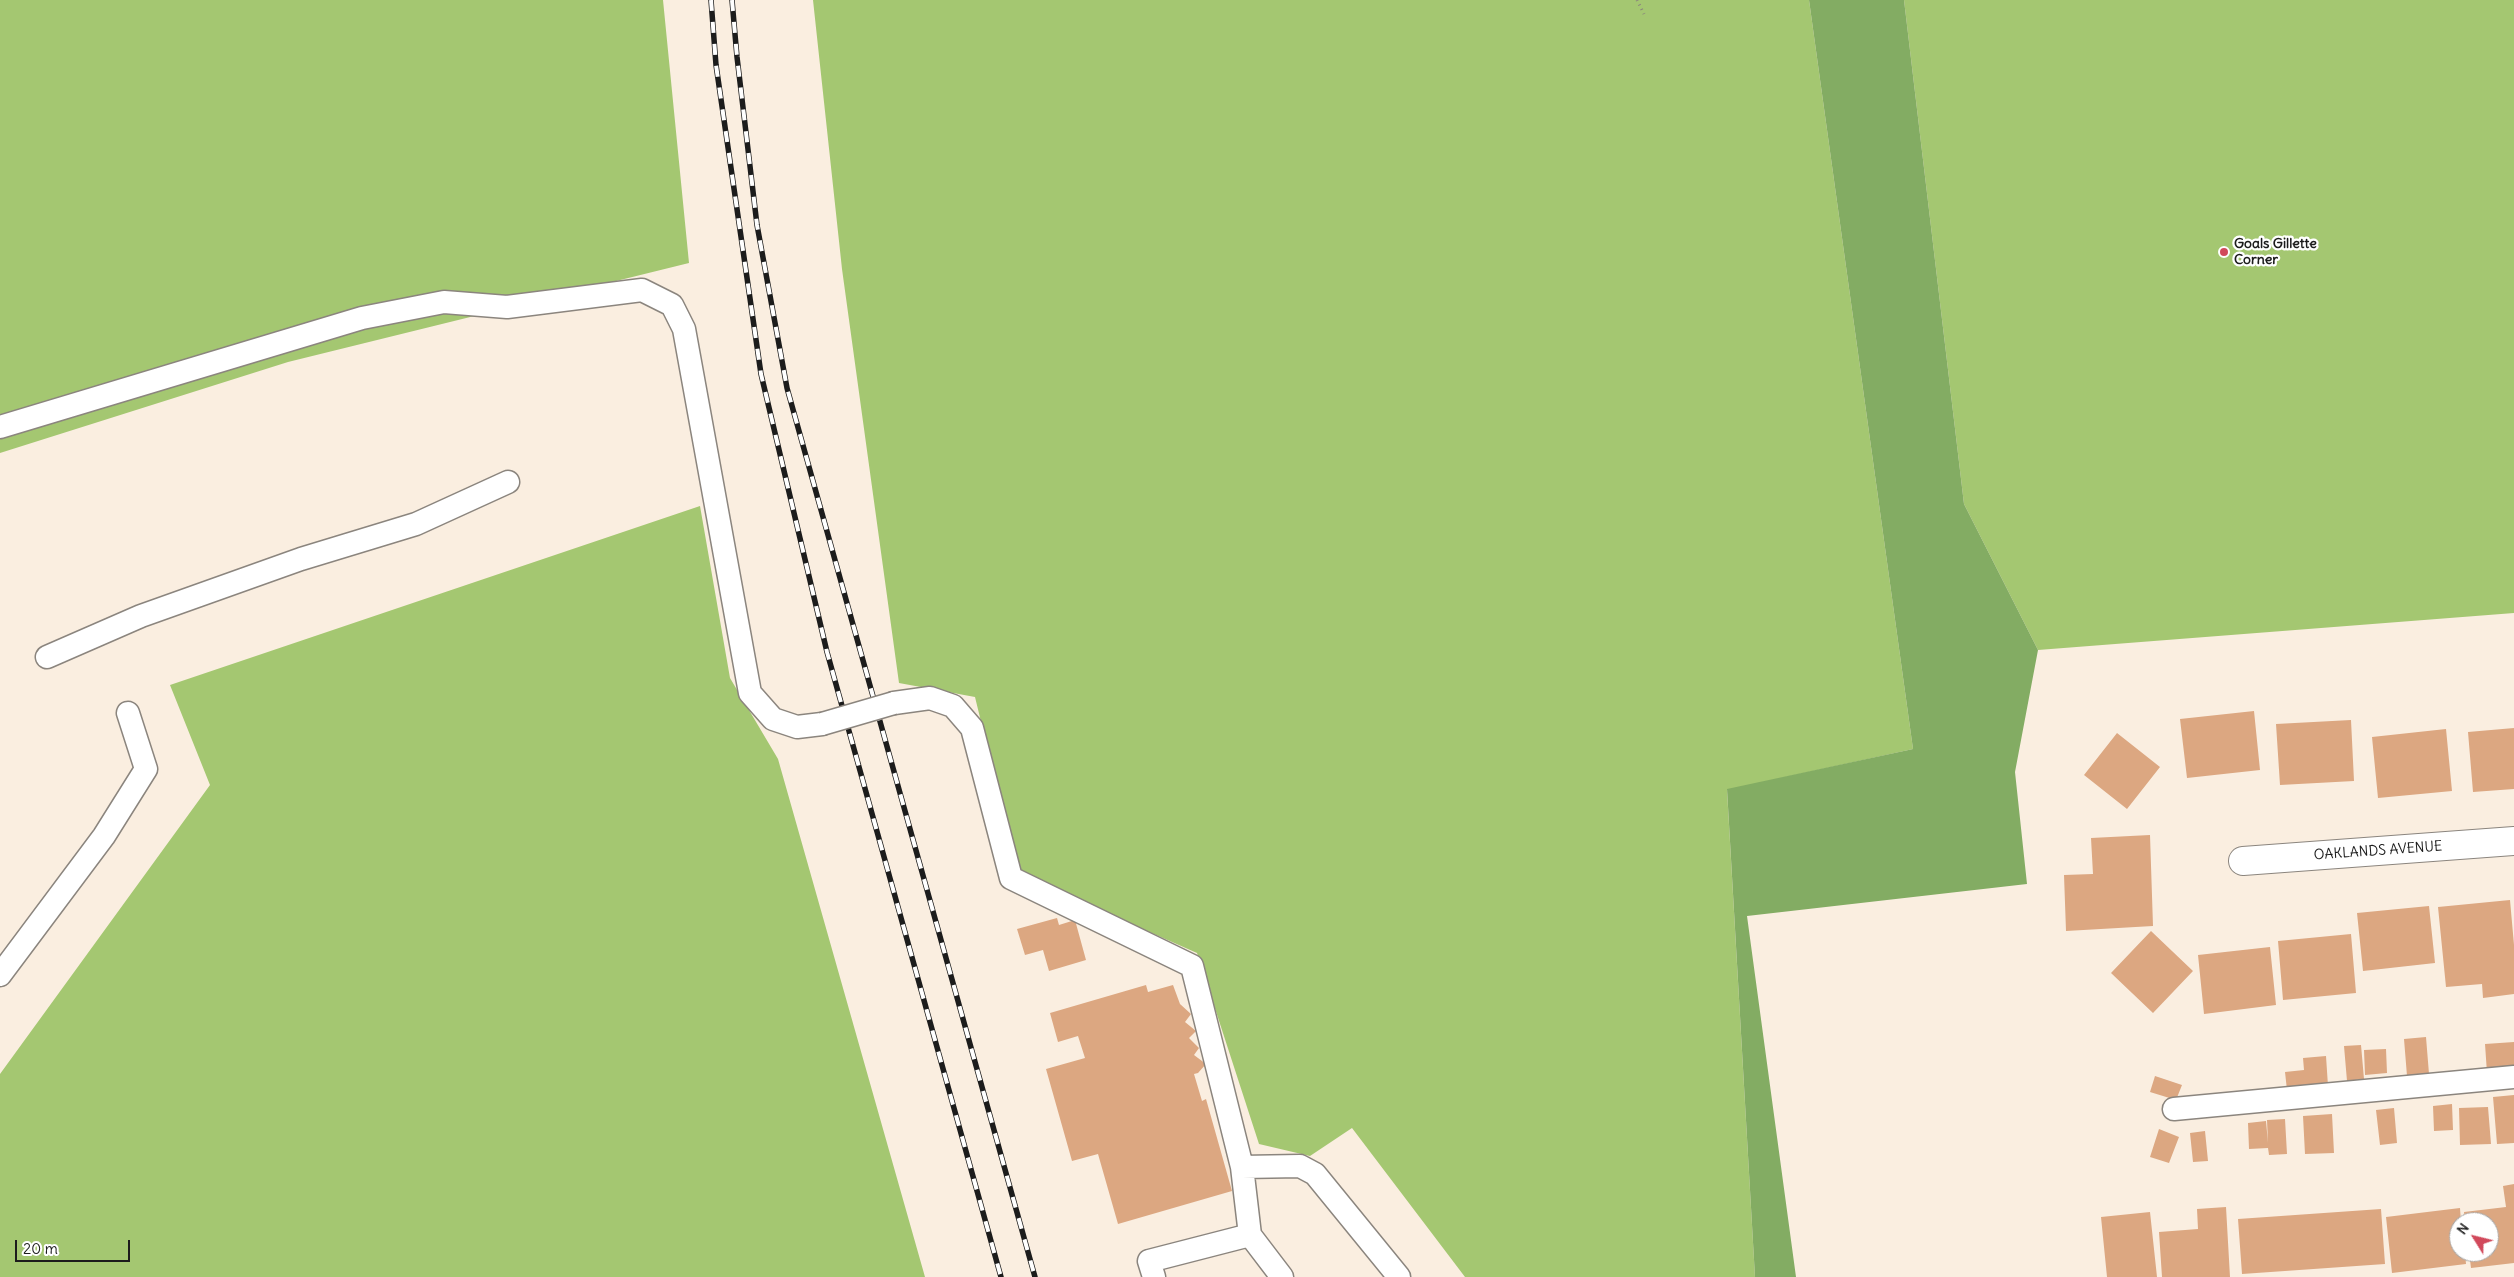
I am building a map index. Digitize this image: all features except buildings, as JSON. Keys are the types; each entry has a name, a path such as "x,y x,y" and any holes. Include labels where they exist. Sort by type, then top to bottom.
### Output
{"street":[{"name":"OAKLANDS AVENUE","path":"2243,861 2514,841"}],"lane":[{"path":"0,427 362,318 444,302 507,307 642,290 672,305 684,329 750,693 773,719 797,727 822,724 894,703 930,698 953,706 972,728 1010,878 1192,966 1242,1167 1250,1235 1282,1277"},
{"path":"47,657 141,616 301,559 416,524 508,482"},
{"path":"0,975 104,836 146,769 128,713"},
{"path":"2174,1109 2514,1077"},
{"path":"1242,1167 1300,1166 1315,1174 1399,1277"},
{"path":"1154,1277 1149,1261 1250,1235"}],"path":[{"path":"1637,0 1644,14"}],"green space":[{"path":"0,0 663,0 689,263 288,362 0,453"},
{"path":"813,0 1809,0 1913,749 1727,790 1755,1277 1465,1277 1352,1128 1310,1156 1259,1144 1197,953 1018,874 975,697 899,683 842,269"},
{"path":"1809,0 1904,0 1964,504 2038,650 2015,772 2027,884 1747,916 1796,1277 1755,1277 1727,789 1913,749"},
{"name":"Goals Gillette Corner","path":"1904,0 2514,0 2514,613 2038,650 1964,504"},
{"path":"700,506 730,678 778,759 925,1277 0,1277 0,1074 210,785 170,685"}],"railway":[{"path":"711,0 716,65 761,374 827,652 1001,1277"},
{"path":"732,0 757,225 787,388 1035,1277"}],"place":[{"name":"Goals Gillette Corner","path":"2224,252"}]}
